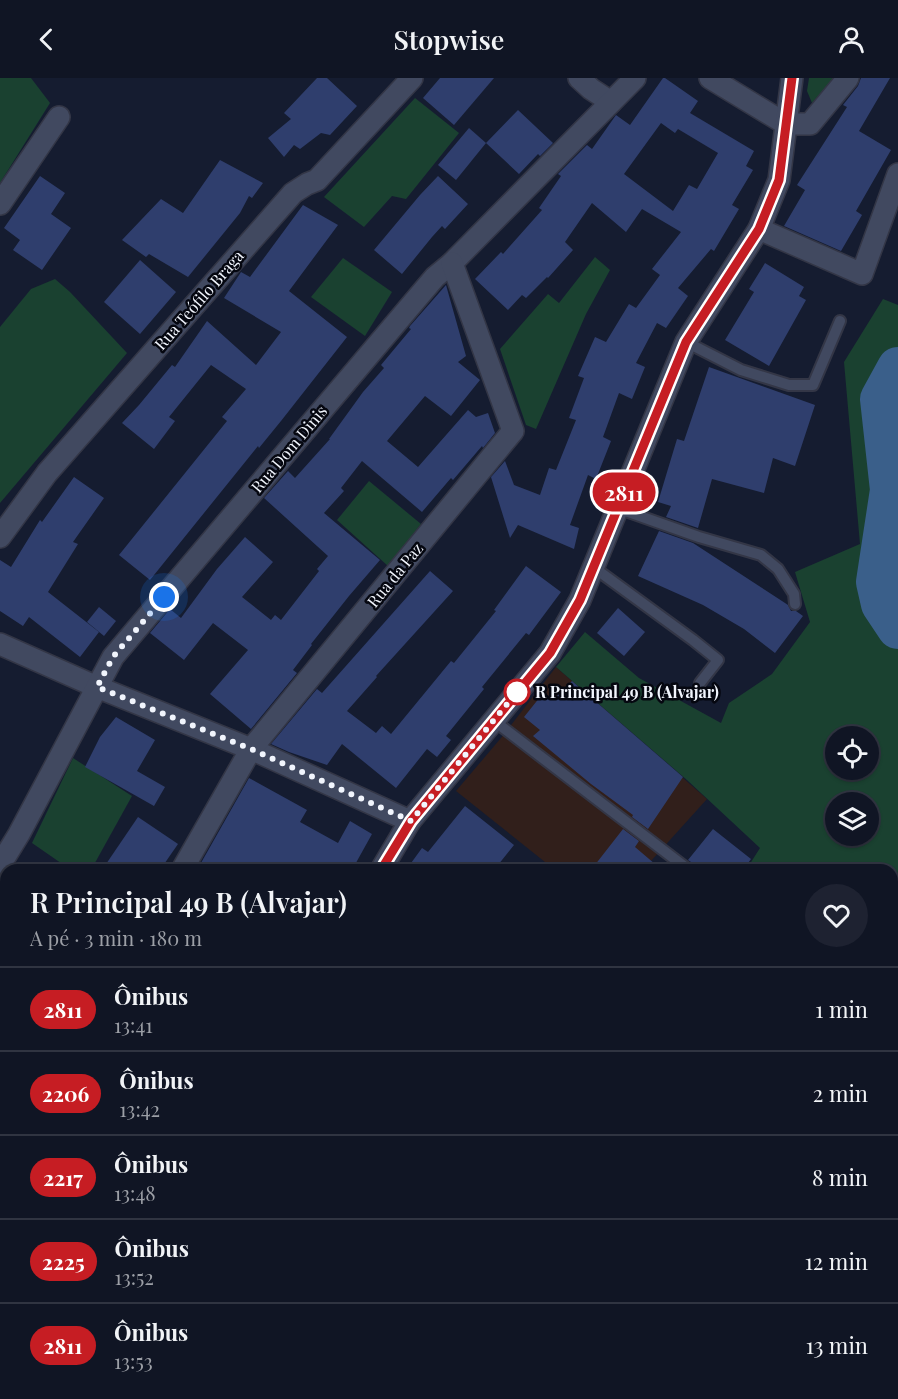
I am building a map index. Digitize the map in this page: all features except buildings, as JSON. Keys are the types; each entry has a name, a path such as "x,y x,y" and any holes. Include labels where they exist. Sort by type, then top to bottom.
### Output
{"street":[{"name":"Rua Teófilo Braga","path":"0,537 47,473 293,193 317,180 412,78"},
{"path":"579,78 611,102"},
{"name":"Rua Dom Dinis","path":"0,864 19,834 68,730 97,687 113,657 435,277 452,263 635,78"},
{"path":"710,78 786,124 810,123 848,78"},
{"path":"385,864 411,821 550,653 580,600 686,342 759,229 779,180 792,78"},
{"path":"0,204 59,117"},
{"path":"759,229 862,274 898,174"},
{"name":"Rua da Paz","path":"185,864 251,749 513,431 452,263"},
{"path":"0,645 251,749 411,821"}],"lane":[{"path":"686,342 741,370 789,386 813,385 840,321"},
{"path":"617,508 699,537 761,555 778,568 794,594 795,604"},
{"path":"593,567 718,660 700,683"},
{"path":"493,720 681,864"}],"shaded area":[{"path":"556,667 707,799 651,861 654,864 547,864 456,791"}],"green space":[{"path":"0,78 31,78 50,103 0,183"},
{"path":"809,78 834,78 812,103 807,91"},
{"path":"415,98 459,133 406,199 392,196 364,227 324,197"},
{"path":"595,257 610,270 586,314 536,429 526,425 500,349 548,294 559,303"},
{"path":"343,258 392,292 365,336 311,297"},
{"path":"55,279 127,353 0,503 0,327 31,289"},
{"path":"883,299 898,305 898,864 750,864 760,848 687,780 556,667 585,632 639,678 721,723 729,703 772,674 810,622 795,572 860,544 844,362"},
{"path":"369,481 421,524 388,566 337,520"},
{"path":"73,758 132,796 94,864 62,864 32,843"}],"waterway":[{"path":"898,368 881,399 891,490 877,582 882,604 898,628"}],"bus line":[{"name":"2811","path":"385,864 411,821 550,653 580,600 686,342 759,229 779,180 792,78"}],"place":[{"name":"R Principal 49 B (Alvajar)","path":"517,692"}],"route":[{"path":"164,597 113,657 97,687 251,749 411,821 517,692"}]}
